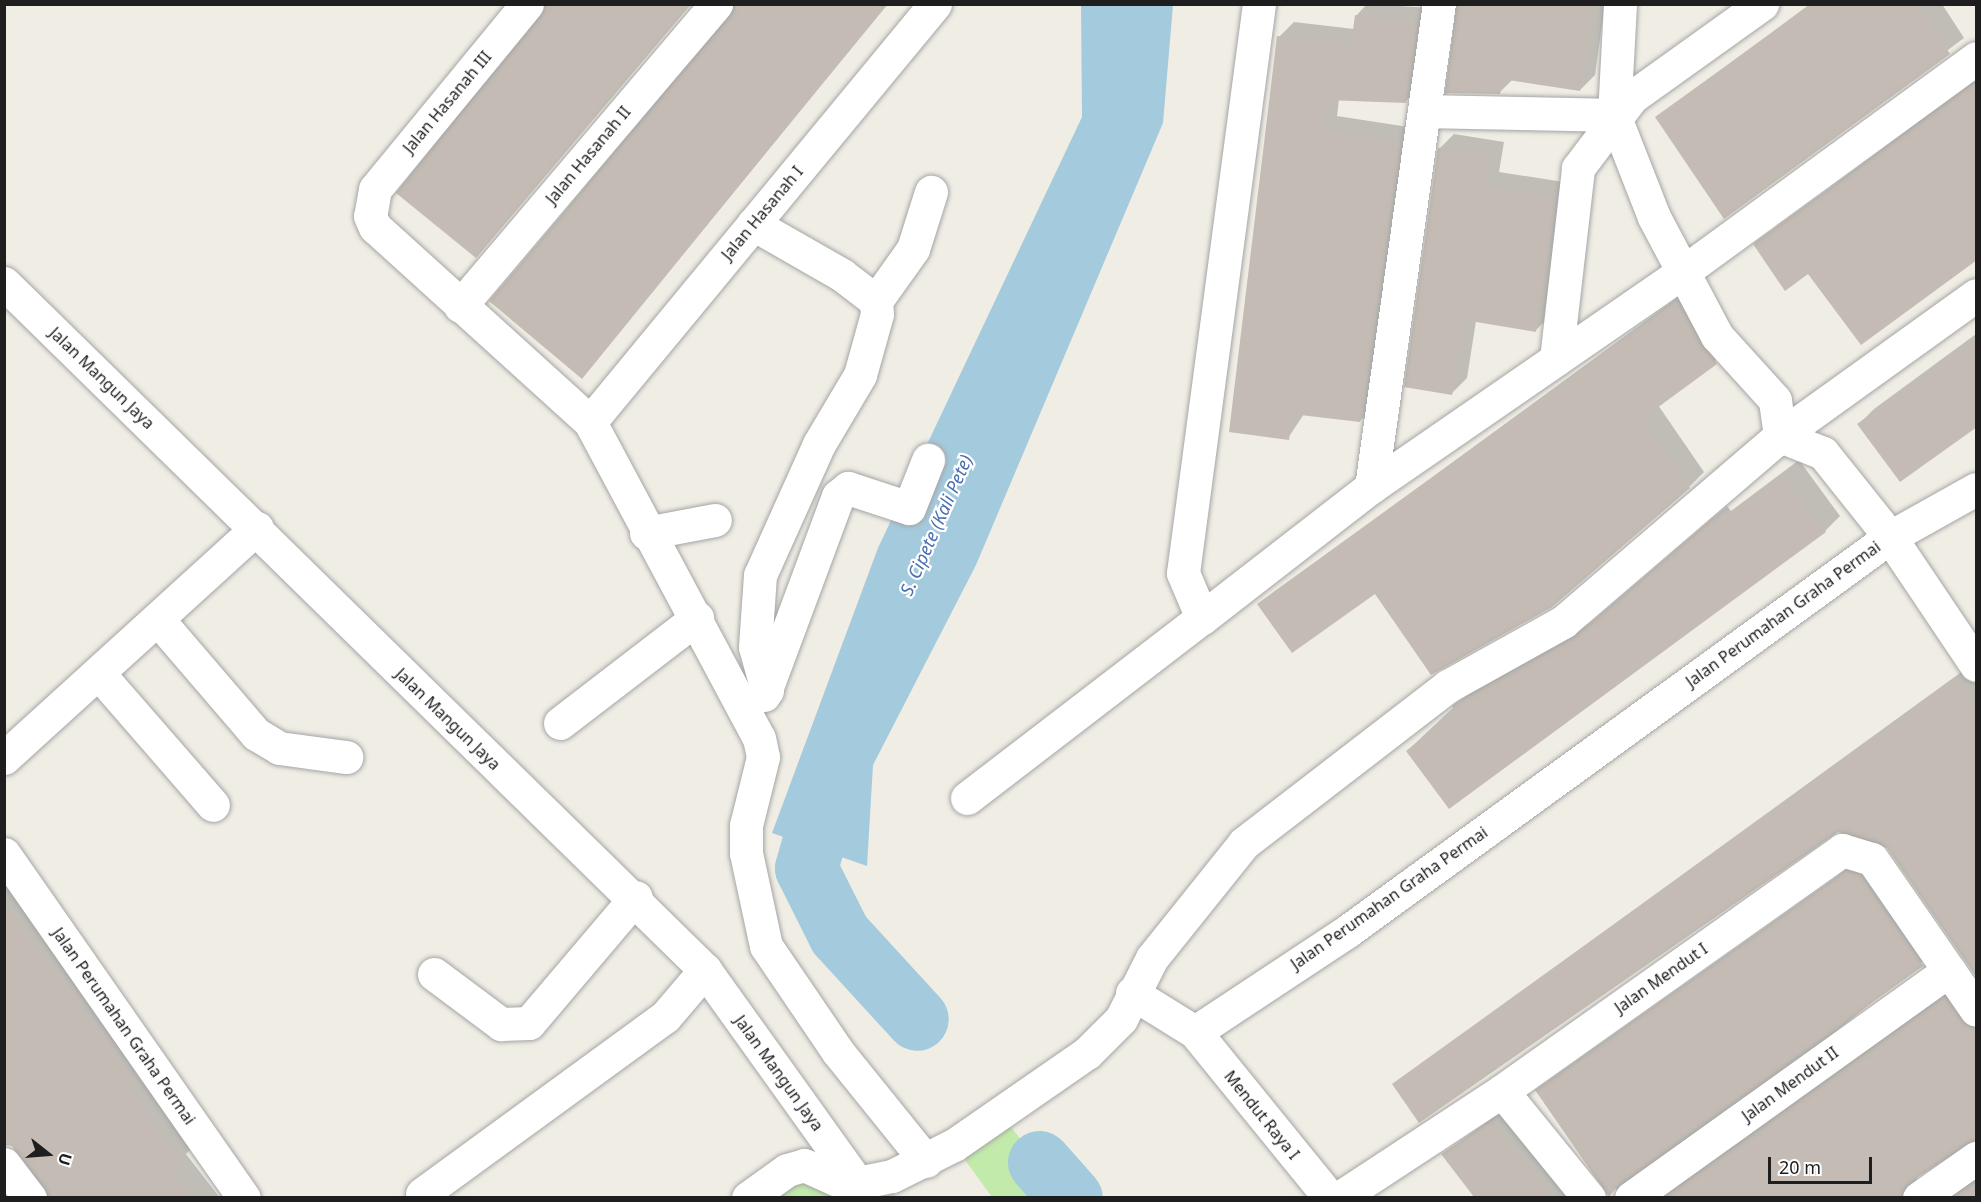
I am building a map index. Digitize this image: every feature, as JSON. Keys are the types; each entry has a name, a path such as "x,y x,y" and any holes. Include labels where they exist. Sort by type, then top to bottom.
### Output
{"street":[{"name":"Jalan Hasanah III","path":"460,306 375,227 368,202 527,4"},
{"name":"Jalan Hasanah II","path":"460,306 716,4"},
{"name":"Jalan Hasanah I","path":"590,422 934,4"},
{"path":"1202,618 1183,573 1259,4"},
{"path":"1371,487 1427,111 1439,4"},
{"path":"1620,4 1614,115 1683,272 1717,336 1775,400 1780,436"},
{"path":"1556,359 1578,168 1614,115 1762,4"},
{"path":"967,798 1371,487 1683,272 1977,58"},
{"path":"1427,111 1614,115"},
{"path":"767,690 755,647 760,575 819,444 860,375 875,335 876,301 913,249 931,192"},
{"path":"753,224 876,301"},
{"name":"Jalan Mangun Jaya","path":"4,283 636,897 705,970 858,1184"},
{"path":"748,1197 787,1170 804,1165 830,1180 894,1187 1087,1053 1121,1019 1132,993 1161,946 1251,836 1448,686 1563,622 1780,436 1977,295"},
{"path":"460,306 590,422 646,533 697,618 751,724 763,756 746,825 746,853 766,946 838,1052 940,1153"},
{"name":"Jalan Perumahan Graha Permai","path":"1780,436 1823,453 1890,537 1977,665"},
{"path":"751,724 767,690 838,496 848,488 909,507 928,460"},
{"path":"1890,537 1977,489"},
{"path":"646,533 715,519"},
{"path":"4,758 160,622 257,528"},
{"name":"Jalan Perumahan Graha Permai","path":"1195,1032 1349,930 1890,537"},
{"path":"560,723 697,618"},
{"path":"160,622 256,734 279,748 346,757"},
{"path":"100,675 213,805"},
{"name":"Jalan Mendut I","path":"1339,1197 1502,1091 1842,850 1872,859 1949,970"},
{"name":"Jalan Perumahan Graha Permai","path":"4,854 244,1197"},
{"path":"434,974 501,1024 529,1023 636,897"},
{"path":"422,1194 665,1017 705,970"},
{"path":"1949,970 1977,1010"},
{"name":"Jalan Mendut II","path":"1631,1197 1949,970"},
{"path":"1132,993 1195,1032"},
{"name":"Mendut Raya I","path":"1195,1032 1330,1197"},
{"path":"1502,1091 1589,1197"},
{"path":"1919,1197 1977,1158"},
{"path":"4,1164 30,1197"}],"green space":[{"path":"999,1113 1069,1197 992,1197 954,1145"},
{"path":"787,1170 892,1176 895,1197 748,1198"}],"water":[{"path":"1081,5 1173,5 1163,123 976,565 873,765 867,866 772,833 878,548 1082,117"}],"building":[{"path":"545,4 691,4 476,258 396,193"},
{"path":"734,4 887,4 582,379 489,301 730,16"},
{"path":"1457,4 1594,4 1580,91 1502,79 1500,94 1445,93"},
{"path":"1812,4 1917,4 1950,54 1724,219 1655,117"},
{"path":"1355,15 1417,23 1406,103 1326,100 1323,131 1401,143 1360,422 1292,414 1289,440 1229,432 1277,36 1351,45"},
{"path":"1971,85 1977,92 1977,260 1861,345 1808,274 1785,291 1753,244"},
{"path":"1438,148 1490,156 1485,187 1556,198 1536,332 1464,320 1452,395 1404,387"},
{"path":"1677,300 1717,364 1642,419 1690,488 1552,607 1431,675 1375,594 1292,653 1257,604"},
{"path":"1977,338 1977,427 1900,482 1857,424"},
{"path":"1783,474 1826,532 1449,809 1406,751 1456,712 1452,706 1575,636 1712,519 1715,525"},
{"path":"1955,679 1977,708 1977,978 1887,848 1838,832 1419,1123 1392,1084"},
{"path":"1845,871 1860,875 1923,966 1620,1183 1609,1197 1535,1090"},
{"path":"4,905 82,1002 78,1005 136,1081 127,1089 182,1160 171,1169 194,1197 48,1197 4,1135"},
{"path":"1944,997 1961,1021 1977,1029 1977,1140 1908,1183 1901,1197 1664,1197"},
{"path":"1491,1121 1551,1197 1474,1197 1441,1154"},
{"path":"1977,1181 1977,1197 1952,1197"}],"waterway":[{"name":"S. Cipete (Kali Pete)","path":"835,765 806,868 839,934 917,1019"},
{"name":"S. Cipete (Kali Pete)","path":"1039,1162 1071,1198"}]}
